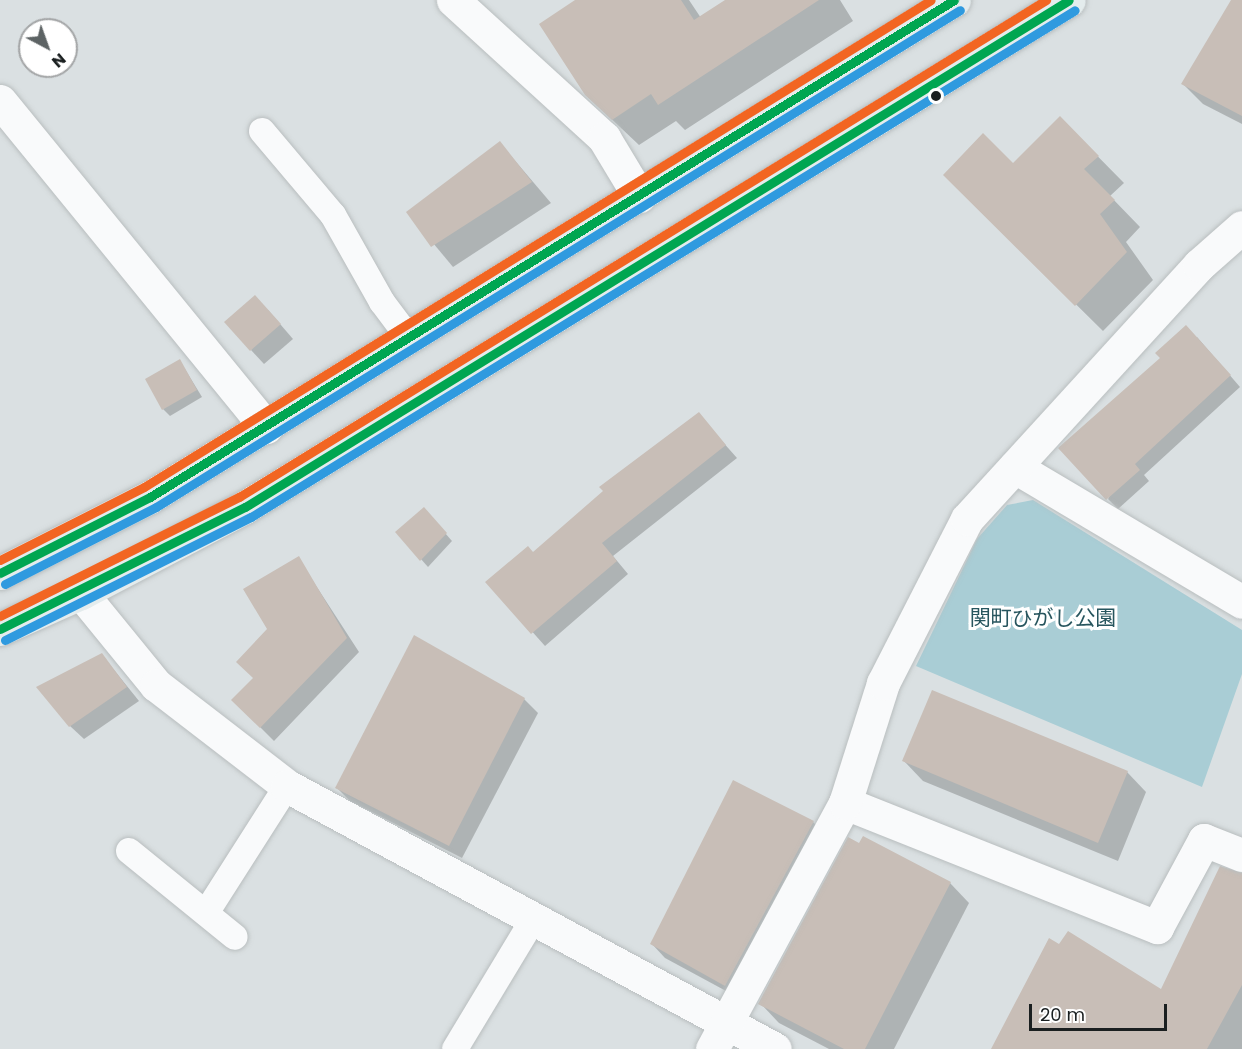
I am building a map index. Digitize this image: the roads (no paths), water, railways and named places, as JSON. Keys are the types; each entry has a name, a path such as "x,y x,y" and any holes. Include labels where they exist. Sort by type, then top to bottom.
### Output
{"main road":[{"path":"0,573 150,497 954,0"},
{"path":"0,629 81,593 245,507 1069,0"}],"street":[{"path":"453,0 604,138 639,196"},
{"path":"0,101 266,427"},
{"path":"719,1035 845,803 883,683 968,519 1199,265 1242,227"},
{"path":"1015,467 1242,602"},
{"path":"81,593 156,685 287,786 534,918 719,1035 775,1049"},
{"path":"845,803 1157,927 1204,840 1242,855"}],"lane":[{"path":"262,131 333,215 382,302 409,338"},
{"path":"206,913 287,786"},
{"path":"129,851 235,937"},
{"path":"455,1049 534,918"}],"park label":[{"name":"関町ひがし公園","path":"1043,618"}]}
